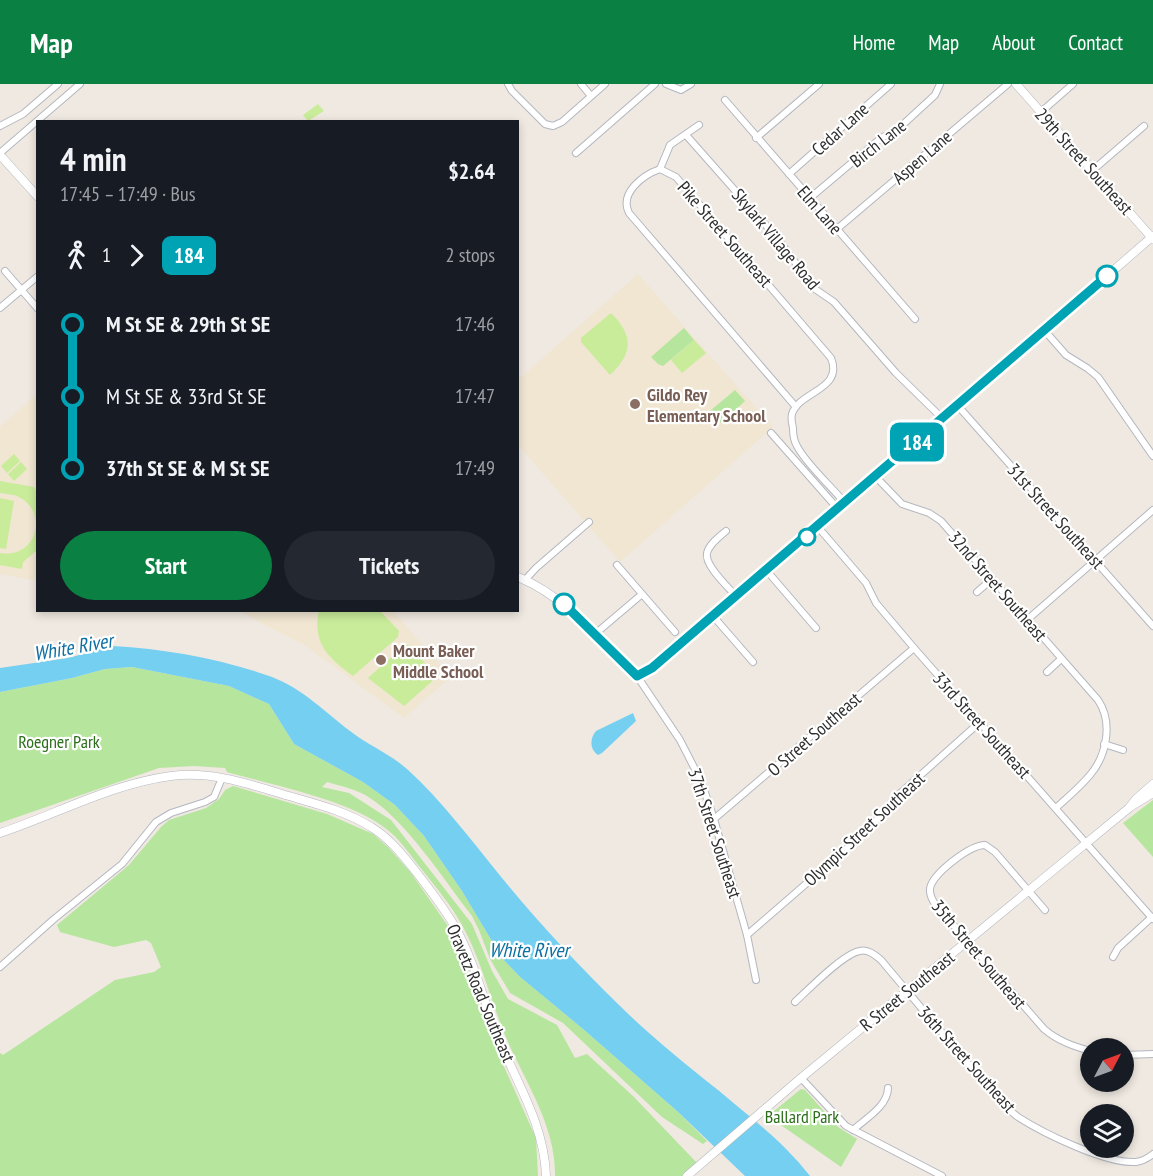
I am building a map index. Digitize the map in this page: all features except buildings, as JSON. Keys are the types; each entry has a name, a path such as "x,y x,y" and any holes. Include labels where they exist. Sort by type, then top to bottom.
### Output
{"street":[{"path":"0,126 23,114 58,84"},
{"path":"39,120 80,84"},
{"path":"508,84 512,91 545,124 556,125 605,84"},
{"path":"581,84 591,96"},
{"path":"576,153 655,84"},
{"path":"666,84 681,90 691,84"},
{"path":"756,138 819,84"},
{"name":"Cedar Lane","path":"789,174 891,84"},
{"name":"Birch Lane","path":"810,198 881,138 897,130 936,95 940,84"},
{"name":"Aspen Lane","path":"837,229 1008,84"},
{"name":"29th Street Southeast","path":"1016,84 1153,237"},
{"path":"1041,112 1073,84"},
{"name":"Elm Lane","path":"725,100 915,319"},
{"path":"36,122 0,154 36,194"},
{"path":"660,169 669,145 699,125"},
{"path":"1093,170 1144,126"},
{"name":"Skylark Village Road","path":"686,135 777,238 815,289 834,302 896,373 943,419"},
{"name":"Pike Street Southeast","path":"660,169 676,177 831,358 834,369 828,382 796,407 627,211 626,200 630,192 647,175 660,169"},
{"path":"637,676 652,668 767,571 1153,237"},
{"path":"5,271 36,307"},
{"path":"0,308 36,278"},
{"path":"1045,331 1066,355 1098,377 1153,456"},
{"name":"31st Street Southeast","path":"958,406 1153,626"},
{"path":"796,407 791,415 796,445 845,503"},
{"path":"771,433 838,509"},
{"name":"32nd Street Southeast","path":"876,477 902,504 929,513 941,521 1098,700 1105,713 1107,727 1104,744"},
{"path":"1027,620 1153,510"},
{"path":"521,579 589,522"},
{"name":"33rd Street Southeast","path":"818,527 866,583 876,603 914,648 1152,918"},
{"path":"726,531 710,546 706,556 709,565 736,596"},
{"path":"617,565 675,632"},
{"path":"767,571 816,628"},
{"name":"37th Street Southeast","path":"521,579 564,604 637,676 691,759 714,819 747,935 756,980"},
{"path":"977,592 992,579"},
{"path":"596,634 641,595"},
{"path":"713,616 753,662"},
{"name":"O Street Southeast","path":"714,819 914,648"},
{"path":"1047,672 1061,659"},
{"name":"Olympic Street Southeast","path":"747,935 868,830 892,800 980,722"},
{"path":"1056,808 1092,774 1104,744 1123,750"},
{"name":"Oravetz Road Southeast","path":"0,833 93,797 157,779 186,775 222,778 296,798 350,816 381,834 402,854 438,901 465,945 497,1036 538,1126 545,1156 546,1176"},
{"path":"0,967 63,911 122,864 151,826 167,815 214,797 222,778"},
{"name":"R Street Southeast","path":"687,1176 801,1078 1086,844 1153,784"},
{"name":"R Street Southeast","path":"1128,808 1153,794"},
{"name":"35th Street Southeast","path":"1029,891 993,850 985,845 977,845 938,876 931,885 930,892 933,901 966,942 1044,1029 1056,1039 1080,1048"},
{"path":"1029,891 1045,910"},
{"path":"1113,957 1118,948 1152,918"},
{"name":"36th Street Southeast","path":"795,1002 847,957 858,951 864,951 879,958 997,1098 1016,1115 1039,1130 1087,1151 1129,1161 1144,1160 1153,1154"},
{"path":"1134,1055 1153,1054"},
{"path":"801,1078 839,1120 853,1130 942,1176"},
{"path":"853,1130 883,1103 888,1088"}],"shaded area":[{"name":"Gildo Rey Elementary School","path":"638,274 773,427 620,562 519,446 519,379"},
{"path":"36,395 36,581 0,574 0,427"},
{"name":"Mount Baker Middle School","path":"243,612 394,612 451,677 404,718 303,644"}],"green space":[{"path":"318,104 324,111 310,120 303,115"},
{"path":"611,313 624,329 628,344 623,359 610,375 581,342 581,338"},
{"path":"684,328 694,340 663,366 658,364 651,357"},
{"path":"694,340 706,353 682,373 671,360"},
{"path":"735,390 745,401 721,423 710,411"},
{"path":"14,454 20,461 7,473 1,466"},
{"path":"21,462 27,469 14,481 8,474"},
{"path":"0,481 34,487 36,523 34,513 28,504 19,497 0,493"},
{"path":"0,498 14,501 6,549 0,548"},
{"path":"36,523 36,551 23,562 22,569 0,565 0,553 13,553 23,549 35,533"},
{"path":"319,612 381,612 399,631 398,637 353,676 336,663 324,649 320,641 317,622"},
{"path":"405,645 409,645 437,677 404,706 368,678"},
{"name":"Roegner Park","path":"132,667 229,686 269,704 294,744 363,782 395,805 424,836 462,891 502,958 519,976 677,1111 707,1141 703,1144 662,1117 563,1023 510,993 490,959 472,916 410,835 382,807 358,791 327,782 322,787 349,793 391,820 472,924 492,971 508,999 557,1025 575,1058 587,1054 633,1096 697,1163 683,1176 555,1176 554,1157 545,1121 505,1035 475,951 462,925 404,846 390,832 370,818 331,801 227,772 225,768 194,766 159,768 0,823 0,692 105,669"},
{"path":"233,786 327,814 373,834 411,873 450,929 489,1033 536,1138 538,1176 0,1176 0,1053 3,1055 115,980 154,972 161,967 151,943 146,940 114,947 60,932 57,925 129,865 169,820 206,808 219,799 225,790"},
{"path":"1153,800 1153,857 1123,823"},
{"name":"Ballard Park","path":"801,1089 805,1090 838,1127 857,1139 841,1167 768,1116"}],"water":[{"name":"White River","path":"113,646 194,656 272,677 304,694 357,736 407,769 445,808 530,911 603,989 654,1038 766,1130 789,1151 810,1176 745,1176 677,1111 519,976 502,958 462,891 424,836 395,805 363,782 294,744 269,704 229,686 132,667 105,669 0,692 0,668 68,658"},
{"path":"633,713 636,721 602,753 598,755 595,753 591,743 596,731"}],"bus line":[{"name":"184","path":"564,604 637,676 652,668 1107,276"}],"place":[{"name":"Gildo Rey Elementary School","path":"635,404"},
{"name":"Mount Baker Middle School","path":"381,660"}]}
